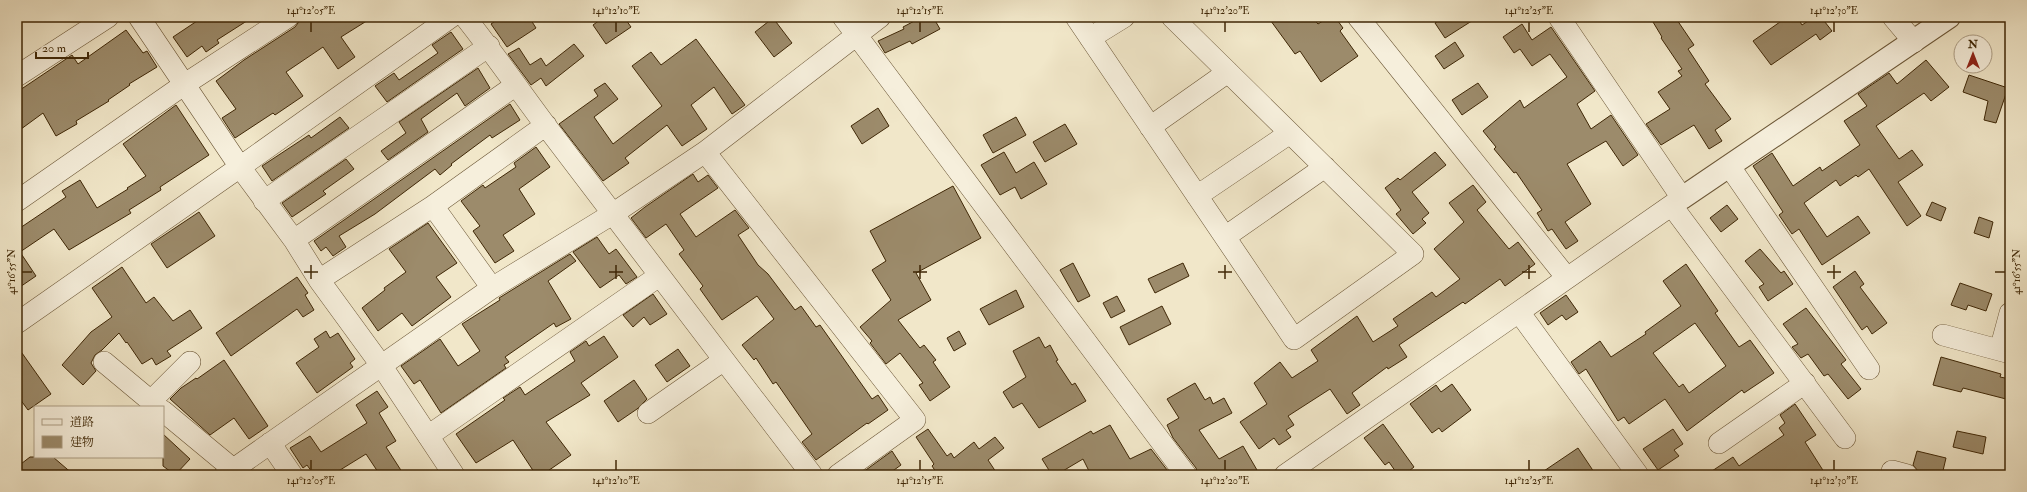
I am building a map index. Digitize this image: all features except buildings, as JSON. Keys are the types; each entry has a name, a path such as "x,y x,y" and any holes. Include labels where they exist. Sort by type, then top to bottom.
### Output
{"street":[{"path":"17,76 108,17"},
{"path":"138,17 264,202 294,240 319,280 381,365 454,475"},
{"path":"17,201 185,84 288,17"},
{"path":"17,323 451,17"},
{"path":"465,17 614,213 659,276 812,475"},
{"path":"843,17 1186,475"},
{"path":"164,412 229,472 492,288 614,213 705,152 880,17"},
{"path":"1076,17 1294,339 1413,254 1172,17"},
{"path":"1090,38 1124,17"},
{"path":"1358,17 1567,278"},
{"path":"1559,17 1677,202 1845,438"},
{"path":"1894,17 1914,42"},
{"path":"1285,475 1677,202 1914,42 1948,17"},
{"path":"264,202 488,46"},
{"path":"1150,127 1228,72"},
{"path":"294,240 516,85"},
{"path":"319,280 433,206 546,125"},
{"path":"1197,196 1290,133"},
{"path":"705,152 915,420 838,475"},
{"path":"1225,237 1325,167"},
{"path":"1730,167 1870,369"},
{"path":"433,206 492,288"},
{"path":"428,436 659,276"},
{"path":"1519,312 1638,475"},
{"path":"1943,335 2005,352 2010,313"},
{"path":"648,413 724,360"},
{"path":"104,362 158,406 190,362"},
{"path":"1720,443 1805,383"},
{"path":"270,443 292,475"}]}
